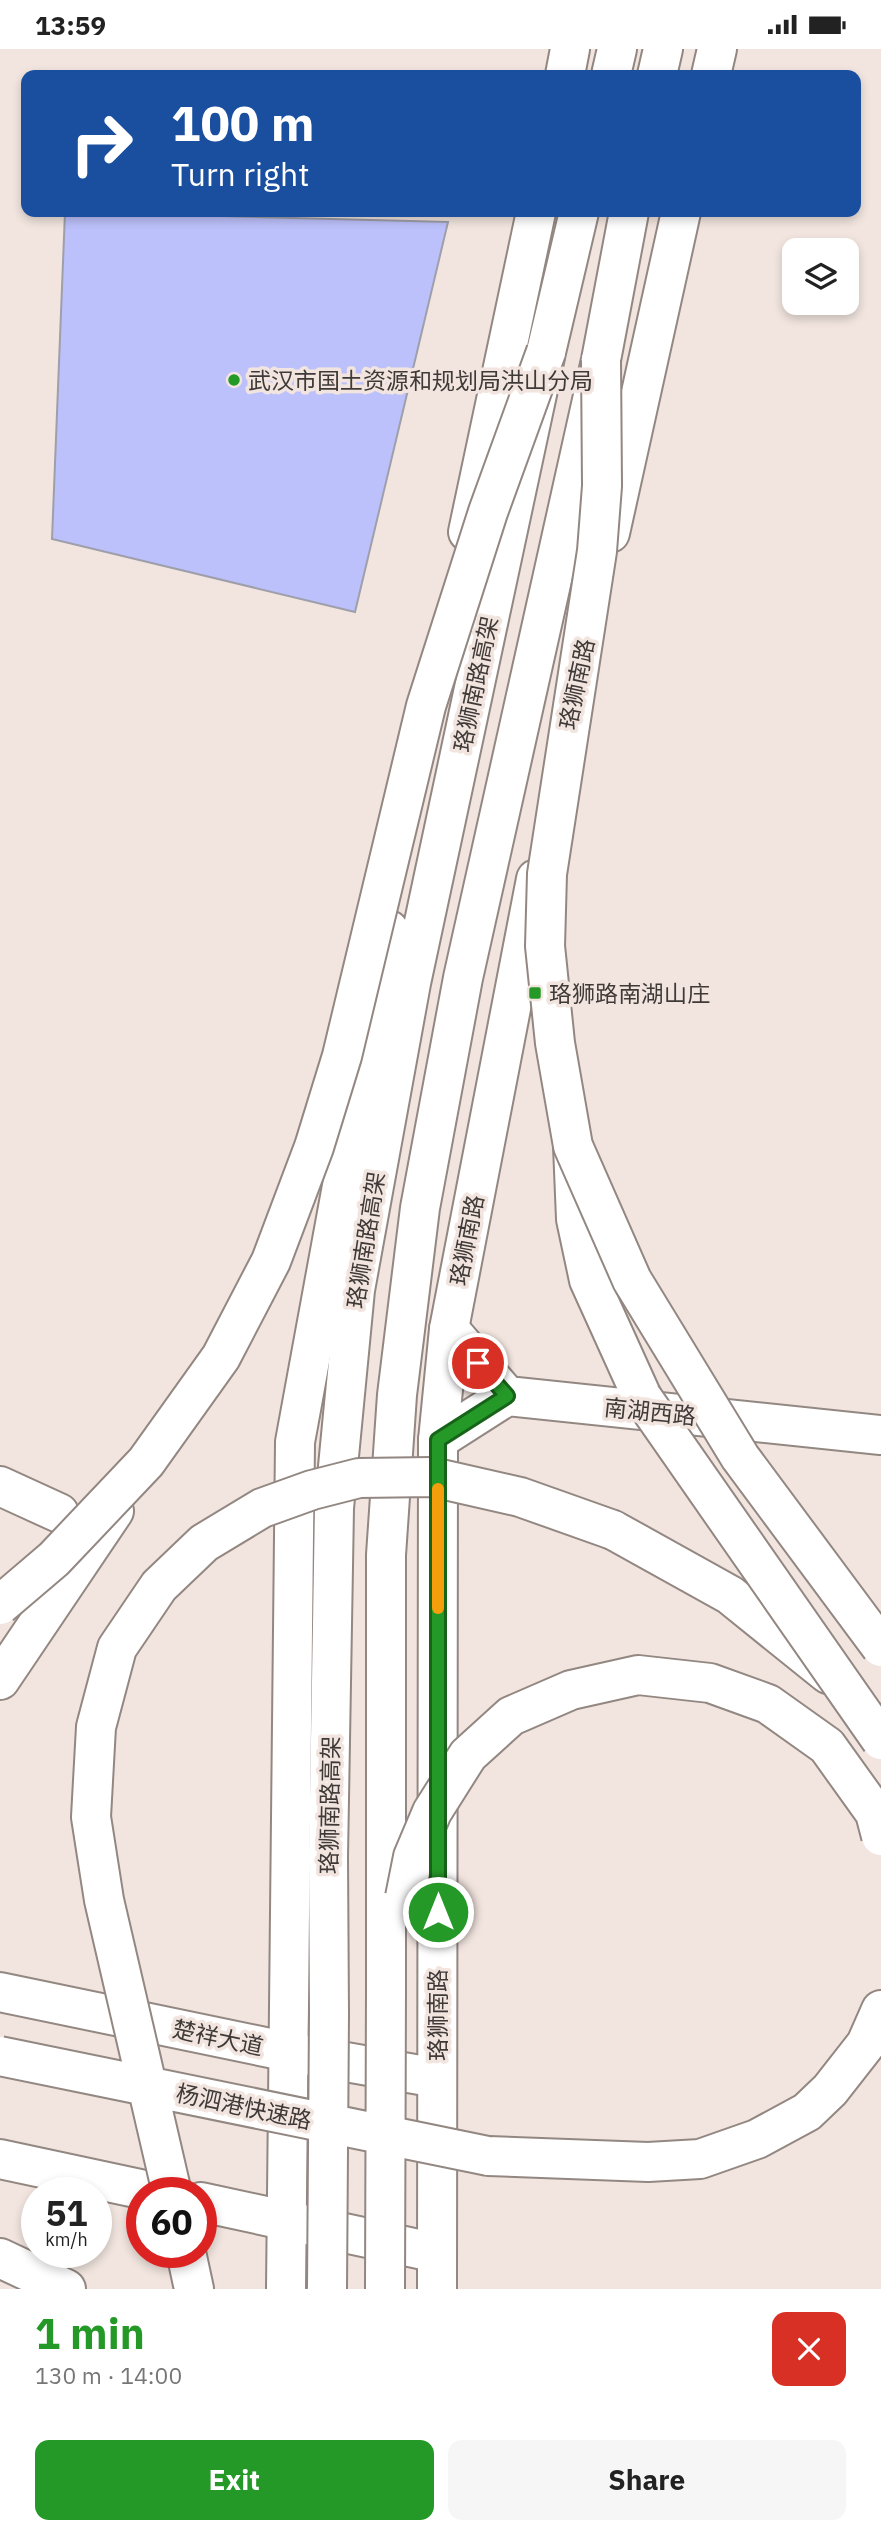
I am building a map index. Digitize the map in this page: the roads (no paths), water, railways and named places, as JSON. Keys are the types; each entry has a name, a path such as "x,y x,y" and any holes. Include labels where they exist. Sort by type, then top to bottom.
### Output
{"main road":[{"path":"566,70 570,49"},
{"path":"612,70 617,49"},
{"path":"658,70 663,49"},
{"path":"712,70 717,49"},
{"path":"286,2289 295,1442 424,737 535,217"},
{"name":"珞狮南路高架","path":"327,2289 328,1857 334,1508 355,1290 411,983 546,352 578,217"},
{"path":"385,2289 386,1555 397,1395 420,1208 463,978 601,360 628,217"},
{"name":"珞狮南路","path":"437,2271 438,1440 449,1329 555,780 680,217"},
{"path":"0,1680 146,1462 221,1357 271,1261 314,1147 342,1056 426,706 488,512 546,352"},
{"path":"601,360 602,486 597,551 547,874 547,960 555,1043 573,1146 576,1219 589,1280 642,1397 881,1740"},
{"path":"573,1146 632,1280 740,1457 881,1647"},
{"path":"438,1440 507,1396 449,1329"},
{"name":"南湖西路","path":"507,1396 881,1435"},
{"path":"0,1605 54,1559 146,1462"},
{"path":"168,2177 104,1900 91,1817 96,1727 117,1648 159,1586 204,1543 261,1508 312,1490 359,1478 432,1477 520,1497 613,1529 730,1595 843,1688"},
{"path":"0,1486 59,1513"},
{"path":"386,1989 413,1857 432,1812 468,1755 512,1716 571,1690 638,1675 710,1683 768,1704 827,1746 875,1813 881,1836"},
{"name":"楚祥大道","path":"0,1992 289,2052 438,2078"},
{"name":"杨泗港快速路","path":"0,2056 488,2156 648,2162 700,2159 757,2139 807,2112 830,2090 866,2044 881,2010"},
{"path":"0,2159 126,2186"},
{"path":"217,2205 287,2220 437,2271"},
{"path":"0,2257 65,2289"},
{"path":"189,2268 194,2289"}],"place":[{"name":"武汉市国土资源和规划局洪山分局","path":"234,380"},
{"name":"珞狮路南湖山庄","path":"535,993"}]}
